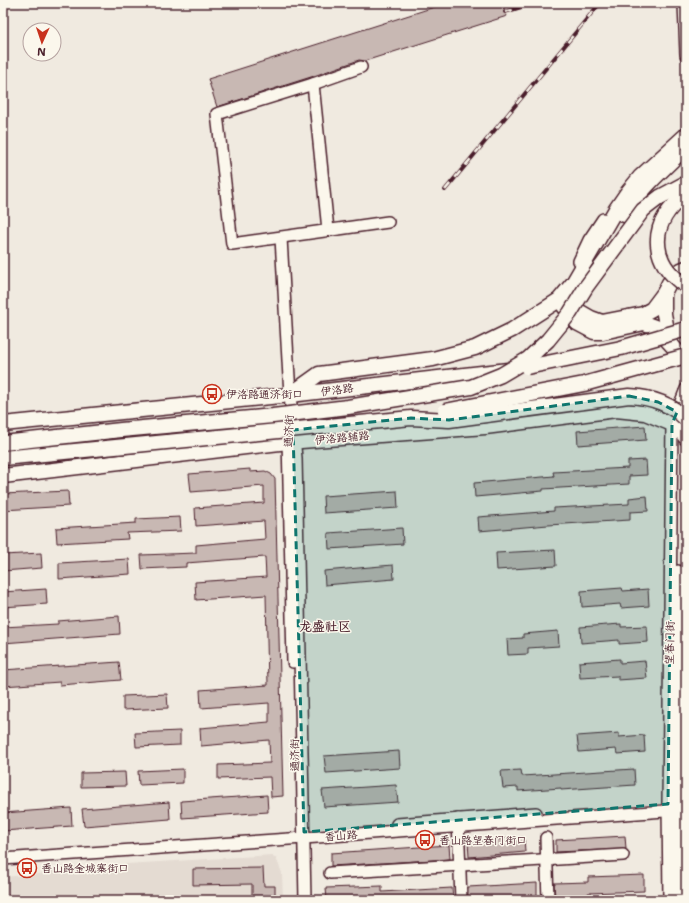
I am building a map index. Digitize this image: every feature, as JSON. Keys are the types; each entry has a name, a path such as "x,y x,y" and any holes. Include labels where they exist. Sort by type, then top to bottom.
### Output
{"main road":[{"path":"290,395 319,374 432,359 476,348 512,330 559,300 573,284 616,209 631,188 640,177 686,135"},
{"path":"586,287 596,262 612,232 633,202 650,181 686,148"},
{"path":"3,443 280,415 471,387 501,375 528,358 553,335 570,314 586,287 643,210 660,197 686,183"},
{"path":"686,195 668,210 662,220 658,234 658,245 661,258 668,271 686,286"},
{"path":"559,300 602,322 643,314 652,310 669,283 681,270 686,268"},
{"path":"664,293 664,314 669,341"},
{"path":"559,300 577,324 594,332 603,332 644,323 655,327 686,357"},
{"name":"伊洛路","path":"3,424 290,395 526,367 621,348 686,329"},
{"path":"3,458 411,418 584,384 686,357"},
{"path":"411,418 449,420 629,396 644,397 658,402 675,411 681,427"},
{"name":"伊洛路辅路","path":"3,476 291,442 485,427 616,410 645,413 681,427"},
{"path":"3,436 67,436"}],"street":[{"path":"684,3 686,54"},
{"path":"361,66 313,84 217,114 232,244 388,222"},
{"path":"313,84 328,230"},
{"path":"559,300 589,240 613,204 638,175 686,129"},
{"name":"通济街","path":"281,238 290,395 301,835 305,900"},
{"name":"望春门街","path":"669,900 673,807 681,427 686,389"},
{"path":"681,427 686,404"},
{"name":"望春门街","path":"673,807 678,900"},
{"name":"香山路","path":"3,859 673,807"},
{"path":"458,823 462,900"},
{"name":"通济街","path":"298,900 301,835"},
{"name":"香山路","path":"3,852 301,835"},
{"path":"546,838 548,900"},
{"path":"330,873 623,855"}],"highlighted area":[{"path":"629,396 658,402 677,412 672,424 668,804 304,832 293,430 411,418 449,420"}],"shaded area":[{"path":"272,855 276,858 282,873 283,900 3,900 3,877 40,874 61,868"}],"building":[{"path":"447,3 502,3 507,16 365,61 359,60 217,107 208,79"},
{"path":"645,426 646,440 578,445 577,431"},
{"path":"646,460 647,475 629,476 629,484 543,489 543,491 475,497 474,483 554,476 553,472 628,468 628,461"},
{"path":"250,469 250,472 265,471 271,474 275,479 283,796 271,797 270,777 218,779 218,765 270,763 269,740 201,746 200,728 269,722 269,703 201,708 200,690 268,685 266,595 196,600 195,582 266,577 265,557 186,563 186,567 142,569 141,555 196,553 196,545 265,539 264,521 196,526 195,508 264,503 264,486 191,492 189,474"},
{"path":"68,491 69,506 3,510 3,494"},
{"path":"397,491 398,508 324,513 323,496"},
{"path":"647,496 648,511 630,512 630,520 479,531 478,517 554,511 554,508 629,504 629,498"},
{"path":"180,517 181,531 127,533 128,539 57,543 56,528 136,523 136,519"},
{"path":"402,528 403,544 329,549 328,533"},
{"path":"555,550 556,566 497,570 496,553"},
{"path":"41,553 42,568 3,571 3,555"},
{"path":"129,559 130,574 59,579 59,563"},
{"path":"393,565 394,579 325,585 324,571"},
{"path":"622,588 623,591 648,589 649,606 621,608 620,604 582,607 581,591"},
{"path":"46,589 47,604 3,607 3,592"},
{"path":"119,616 120,634 3,643 3,627 58,624 58,621"},
{"path":"621,624 621,627 647,626 648,642 619,644 619,640 581,643 580,627"},
{"path":"558,631 559,646 528,648 528,654 508,655 507,639 523,638 523,634"},
{"path":"620,659 620,663 645,661 647,678 618,680 618,676 580,678 579,662"},
{"path":"119,662 121,680 60,685 60,682 3,686 3,670"},
{"path":"167,694 168,708 123,710 123,696"},
{"path":"180,731 180,745 136,747 135,733"},
{"path":"619,733 619,737 644,735 645,752 617,754 616,749 579,752 577,736"},
{"path":"399,751 400,768 326,773 324,756"},
{"path":"183,769 183,783 139,785 138,771"},
{"path":"634,769 635,785 561,790 561,788 518,791 518,787 503,788 501,771 521,770 522,776"},
{"path":"125,772 126,786 81,787 81,773"},
{"path":"396,785 398,802 324,807 322,790"},
{"path":"267,795 268,812 182,818 181,801"},
{"path":"169,802 170,819 84,826 82,809"},
{"path":"71,808 72,826 3,831 3,813"},
{"path":"625,836 626,849 556,852 556,840"},
{"path":"524,837 525,852 469,857 468,842"},
{"path":"449,845 450,859 331,866 331,853"},
{"path":"263,868 264,886 275,886 275,900 252,900 252,884 193,885 193,869"},
{"path":"644,875 644,891 588,893 588,897 555,898 554,883 588,882 588,877"},
{"path":"537,883 537,897 468,900 468,887"},
{"path":"382,886 382,892 452,888 453,900 327,900 326,888"}],"railway":[{"path":"505,12 534,3"},
{"path":"445,190 600,3"}],"place":[{"name":"伊洛路通济街口","path":"212,394"},
{"name":"香山路望春门街口","path":"425,840"},
{"name":"香山路金城寨街口","path":"27,868"}],"district":[{"name":"龙盛社区","path":"325,626"}]}
